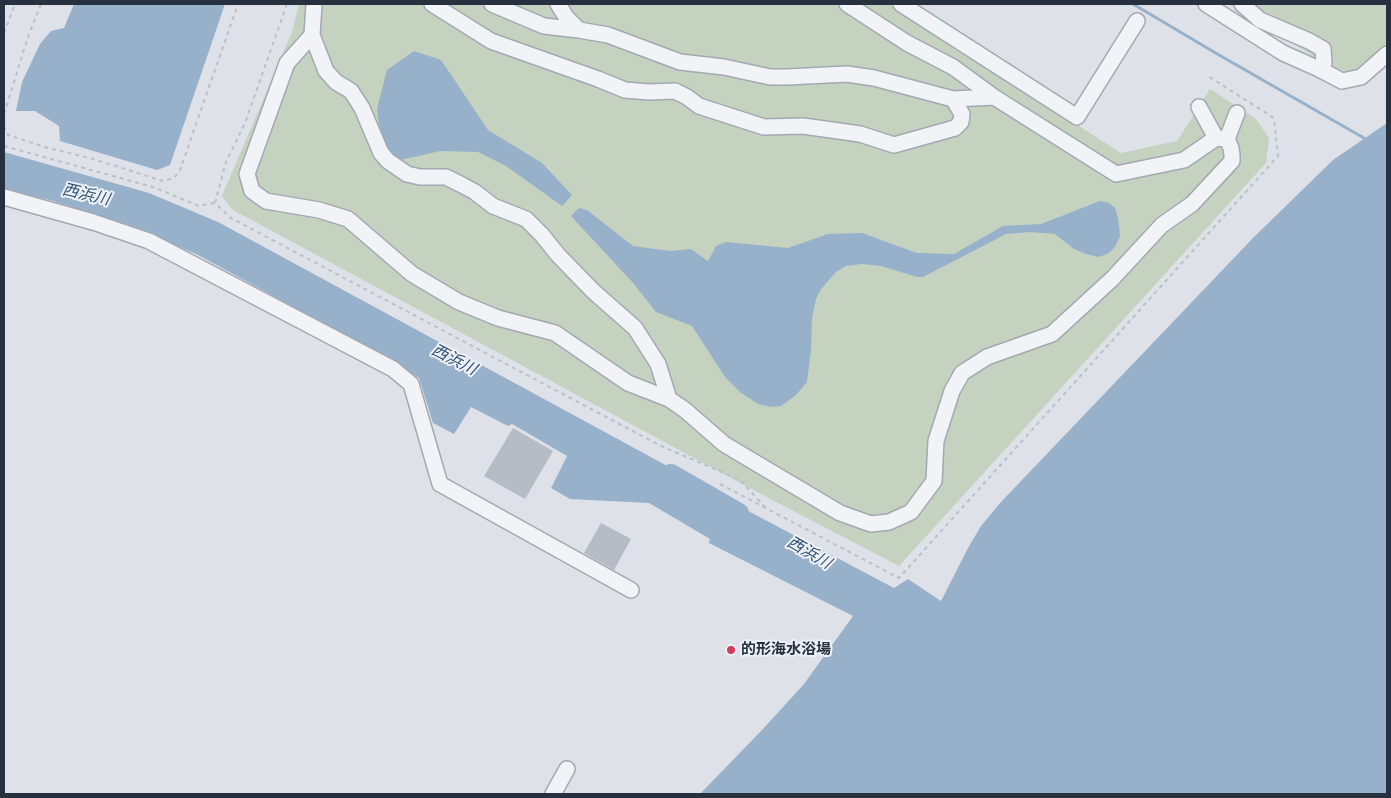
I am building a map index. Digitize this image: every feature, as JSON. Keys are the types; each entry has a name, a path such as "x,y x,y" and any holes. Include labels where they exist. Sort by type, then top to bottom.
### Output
{"street":[{"path":"314,4 312,35 326,71 336,82 351,91 362,108 381,153 388,161 407,174 420,177 446,177 475,192 493,206 526,219 594,292 635,328 658,364 669,399"},
{"path":"432,4 491,42 625,90 649,92 675,91 699,106 764,127 803,126 860,134 894,145 955,128 962,122 962,114 953,99"},
{"path":"492,4 544,26 608,35 680,62 724,67 770,76 847,74 874,78 953,99 994,97"},
{"path":"558,4 579,30"},
{"path":"847,4 907,43 953,67 994,97 1116,174 1184,160 1221,138 1237,113"},
{"path":"901,4 1077,117 1137,21"},
{"path":"1206,4 1283,53 1342,81 1361,76 1387,54"},
{"path":"1239,6 1260,20 1323,49 1324,63 1319,69"},
{"path":"312,35 288,63 284,72 247,174 252,191 266,201 320,210 348,219 412,274 460,302 498,318 555,333 628,383 669,399 685,410 724,444 840,513 871,524 889,522 911,512 934,481 936,441 952,391 962,373 987,357 1052,334 1112,279 1162,226 1192,204 1232,161 1231,148 1221,138 1199,107"},
{"path":"4,197 94,222 149,241 393,369 412,384 440,484 632,590"},
{"path":"553,794 566,769"}],"path":[{"path":"4,34 15,4"},
{"path":"4,114 28,37 41,4"},
{"path":"4,126 8,135 48,148 90,158 163,181 174,178 180,170 238,4"},
{"path":"720,484 899,578 1278,156 1274,118 1208,76"},
{"path":"4,146 153,187 199,206 215,203"}],"green space":[{"path":"299,4 889,4 1121,153 1177,141 1210,89 1256,119 1269,138 1266,163 899,566 761,494 233,210 222,196 292,32"},
{"path":"1229,4 1387,4 1387,43 1352,73 1331,67"}],"water":[{"path":"74,4 225,4 170,165 157,170 60,141 59,126 35,111 16,111 22,82 40,44 51,31 64,28"},
{"path":"414,51 441,60 488,130 542,163 572,195 562,206 506,166 478,152 440,151 401,160 382,146 377,109 387,70"},
{"path":"1387,123 1387,794 700,794 804,684 853,616 709,543 710,539 649,503 570,499 551,488 567,456 512,424 508,426 471,407 454,434 433,423 419,378 198,255 129,225 50,200 4,189 4,152 149,193 218,222 695,481 691,491 712,503 716,494 894,588 908,579 941,601 981,526 1000,503 1253,238 1333,160"},
{"path":"1100,201 1109,203 1115,208 1120,236 1115,247 1109,253 1099,257 1074,249 1055,234 1030,232 1006,234 923,277 917,277 881,266 862,264 846,266 836,272 821,289 816,299 812,318 811,351 807,382 796,395 781,406 772,407 758,404 740,392 725,377 692,326 656,312 634,284 571,216 579,208 587,210 633,246 670,251 691,249 708,261 716,246 726,242 788,248 828,234 862,233 917,253 954,254 1003,226 1041,224"}],"building":[{"path":"513,428 553,451 525,499 484,476"},
{"path":"601,523 631,539 614,570 584,553"}],"waterway":[{"path":"1133,4 1364,138"},
{"name":"西浜川","path":"671,474 739,513"}],"place":[{"name":"的形海水浴場","path":"731,650"}]}
